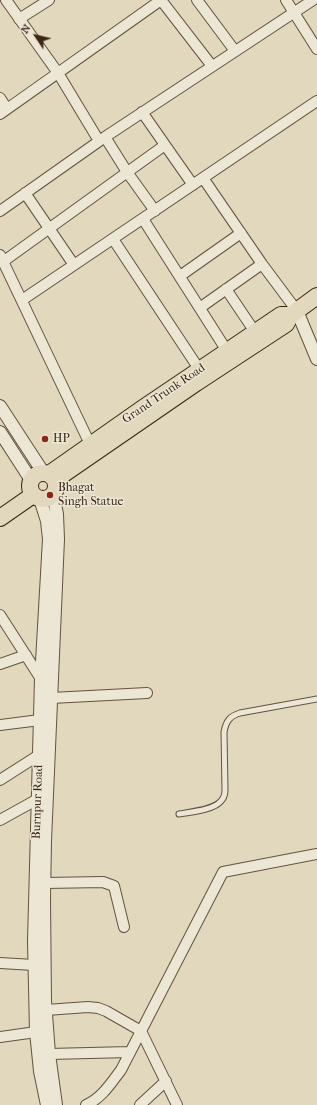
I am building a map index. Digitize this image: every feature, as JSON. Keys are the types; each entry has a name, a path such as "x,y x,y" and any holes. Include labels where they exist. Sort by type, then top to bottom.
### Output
{"main road":[{"path":"289,314 317,296"},
{"name":"Grand Trunk Road","path":"44,485 90,444 255,332 289,314"},
{"name":"Grand Trunk Road","path":"0,518 44,485 196,383 289,314"}],"street":[{"path":"6,0 58,73 102,139 155,210"},
{"path":"19,19 49,0"},
{"path":"0,98 4,112 161,0 212,66"},
{"path":"198,0 235,51"},
{"path":"286,0 317,49"},
{"path":"0,211 142,112 313,0"},
{"path":"22,300 317,101"},
{"path":"142,112 193,185"},
{"path":"90,444 2,258 49,228 165,145"},
{"path":"203,178 262,264 289,314 317,359"},
{"path":"25,194 74,265"},
{"path":"143,219 227,351"},
{"path":"180,276 241,233"},
{"path":"113,239 200,369"},
{"path":"200,307 262,264"},
{"path":"226,289 255,332"},
{"path":"0,406 44,485 57,514 58,539 45,883 46,1010 49,1054 56,1105"},
{"path":"0,432 44,485"},
{"name":"Burnpur Road","path":"44,485 49,539 41,679 34,965 36,1032 40,1071 47,1105"},
{"path":"0,615 41,679"},
{"path":"0,664 26,655"},
{"path":"51,698 147,693"},
{"path":"0,725 40,720"},
{"path":"0,780 39,755"},
{"path":"0,820 38,799"},
{"path":"86,1105 96,1100 104,1092 121,1070 223,872 317,854"},
{"path":"45,883 103,882 114,886 124,927"},
{"path":"0,963 34,965"},
{"path":"46,1010 88,1007 98,1008 106,1011 141,1032 177,1105"},
{"path":"0,1037 36,1032"},
{"path":"49,1054 130,1052"},
{"path":"140,1105 166,1081"}],"lane":[{"path":"179,814 215,806 221,802 224,797 226,790 224,732 225,724 229,718 240,713 317,699"}],"place":[{"name":"HP","path":"45,439"},
{"name":"Bhagat Singh Statue","path":"50,495"}]}
